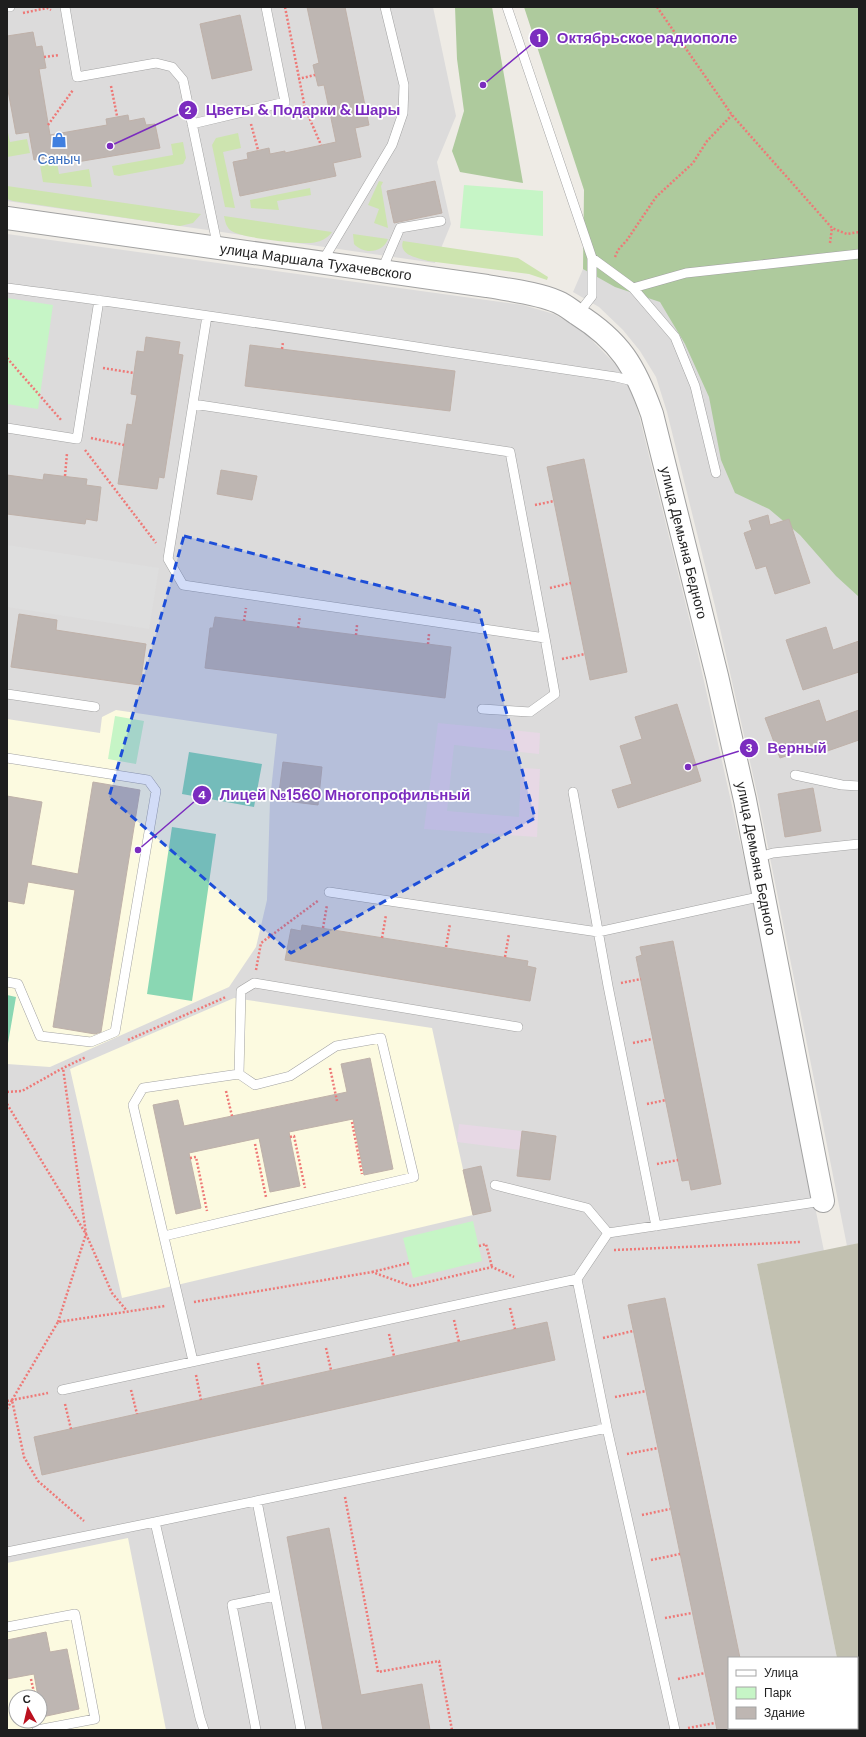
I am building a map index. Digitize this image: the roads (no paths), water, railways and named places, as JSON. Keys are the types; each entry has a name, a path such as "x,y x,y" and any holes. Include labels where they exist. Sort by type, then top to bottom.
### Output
{"street":[{"name":"улица Маршала Тухачевского","path":"7,218 322,264 487,286 525,293 558,302 589,321 611,340"},
{"name":"улица Демьяна Бедного","path":"611,340 628,360 641,383 652,414 717,676 756,858 823,1201"}],"lane":[{"path":"65,7 77,77 156,63 172,66 183,80 218,248"},
{"path":"192,124 285,102 266,7"},
{"path":"322,264 392,145 403,113 404,85 385,7"},
{"path":"507,7 592,258 592,296 578,314"},
{"path":"382,272 400,228 440,221"},
{"path":"633,288 686,273 859,254"},
{"path":"592,258 633,288 675,338 695,386 716,473"},
{"path":"7,288 99,300 608,376 641,383"},
{"path":"7,428 74,437 89,366 99,300"},
{"path":"207,316 168,559 183,585 545,638"},
{"path":"193,404 510,452 537,590 555,694 530,712 482,709"},
{"path":"7,694 95,707"},
{"path":"7,758 148,780 156,791 115,1032 91,1042 40,1036 18,984 7,982"},
{"path":"795,776 842,785 859,786"},
{"path":"573,792 598,932 656,1226"},
{"path":"756,858 773,853 859,844"},
{"path":"329,892 598,932 763,896"},
{"path":"239,1074 241,991 254,983 518,1027"},
{"path":"164,1236 414,1177 381,1038 336,1046 290,1076 255,1085 239,1074 143,1088 133,1105 193,1362"},
{"path":"496,1186 587,1208 608,1233"},
{"path":"62,1390 577,1279 608,1233 823,1201"},
{"path":"577,1279 607,1428 675,1730"},
{"path":"7,1552 607,1428"},
{"path":"257,1501 301,1730"},
{"path":"155,1522 204,1730"},
{"path":"256,1730 232,1604 275,1596"},
{"path":"7,1627 75,1614 95,1719 37,1730"}],"place":[{"name":"Октябрьское радиополе","path":"483,85"},
{"name":"Саныч","path":"59,140"},
{"name":"Цветы & Подарки & Шары","path":"110,146"},
{"name":"Верный","path":"688,767"},
{"name":"Лицей №1560 Многопрофильный","path":"138,850"}]}
